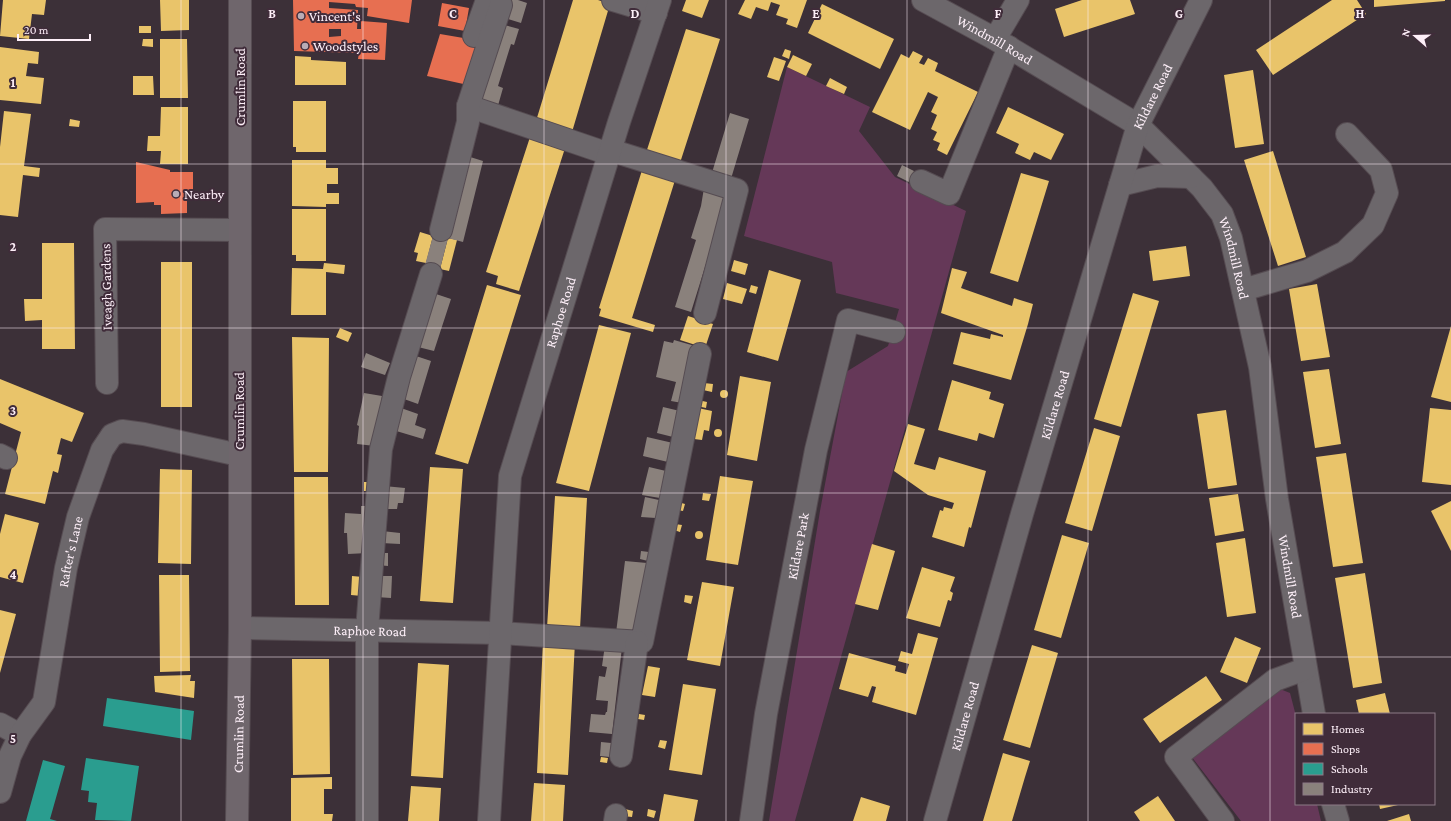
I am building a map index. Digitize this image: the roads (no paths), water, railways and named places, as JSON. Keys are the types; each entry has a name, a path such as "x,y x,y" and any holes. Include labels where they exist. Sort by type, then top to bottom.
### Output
{"main road":[{"name":"Crumlin Road","path":"236,821 240,628 240,0"}],"street":[{"path":"613,0 658,7"},
{"name":"Windmill Road","path":"923,0 1002,43 1138,125 1191,177 1222,214 1231,238 1260,367 1277,499 1305,669 1314,713"},
{"path":"921,181 950,194 1018,0"},
{"name":"Kildare Road","path":"935,821 1022,514 1138,125 1201,0"},
{"path":"474,36 494,3"},
{"path":"440,230 468,122 468,106 494,3"},
{"name":"Raphoe Road","path":"489,821 510,476 610,152 658,7"},
{"path":"468,106 610,152 737,190 705,313"},
{"path":"1243,290 1314,268 1345,252 1373,225 1387,193 1381,170 1347,134"},
{"path":"1120,185 1157,176 1191,177"},
{"name":"Iveagh Gardens","path":"106,384 105,229 240,230"},
{"path":"368,821 367,630 381,449 399,377 431,274"},
{"name":"Kildare Park","path":"751,821 766,714 814,458 848,320 894,332"},
{"path":"501,633 642,642 700,354"},
{"name":"Rafter's Lane","path":"0,792 10,756 20,735 44,702 66,568 78,517 102,450 112,435 122,431 144,434 239,455"},
{"name":"Raphoe Road","path":"240,628 501,633"},
{"path":"621,756 637,642"},
{"path":"1219,816 1176,757 1275,680 1305,669"},
{"path":"0,724 20,735"},
{"path":"1333,805 1338,821"}],"place":[{"name":"Vincent's","path":"301,16"},
{"name":"Woodstyles","path":"305,46"},
{"name":"Nearby","path":"176,194"}]}
